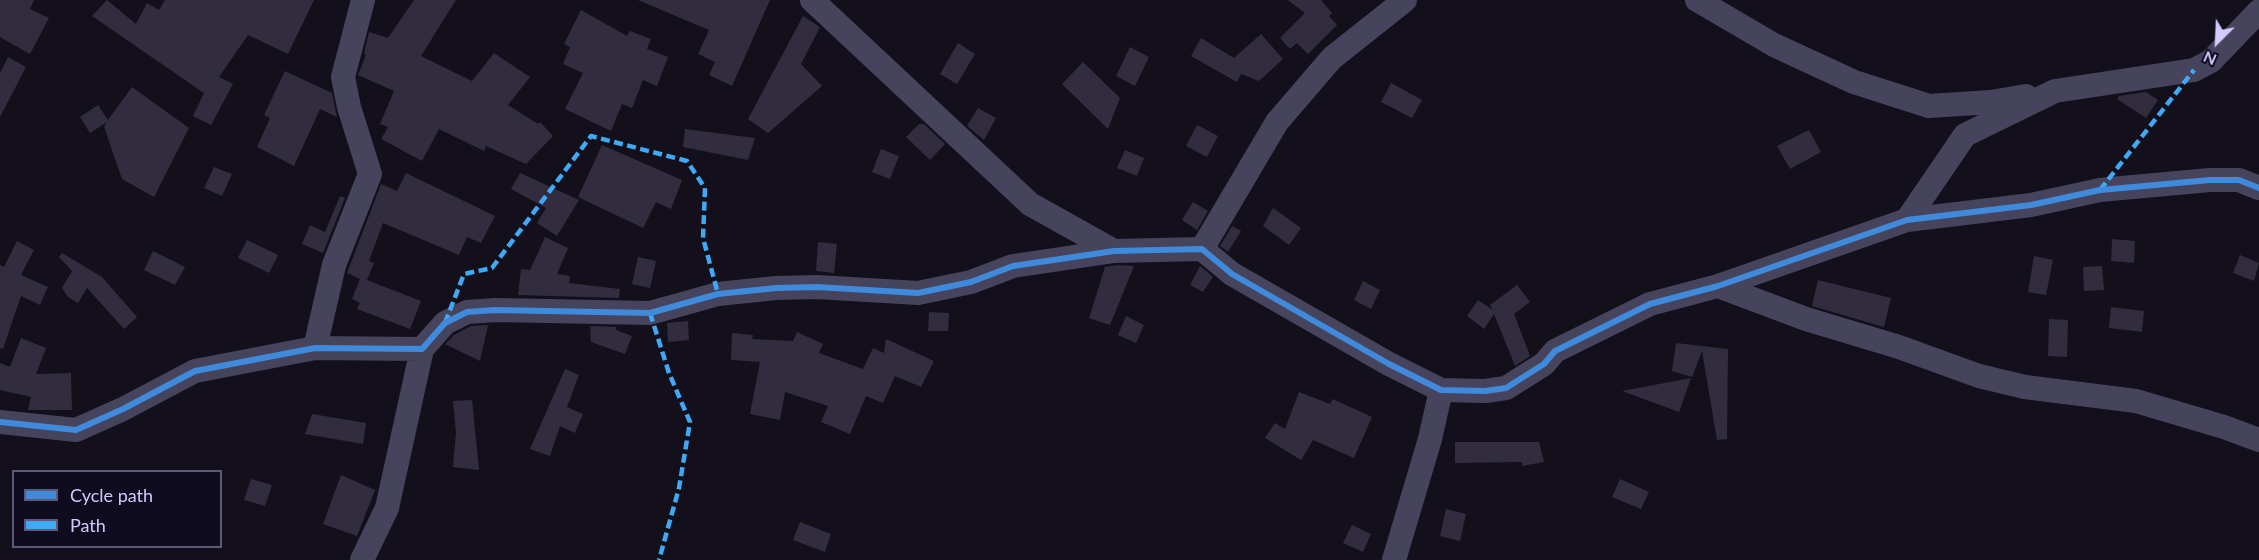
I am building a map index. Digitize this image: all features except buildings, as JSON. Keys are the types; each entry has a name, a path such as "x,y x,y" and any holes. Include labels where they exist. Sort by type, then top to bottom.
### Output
{"street":[{"path":"315,348 334,265 370,174 349,107 343,77 363,0"},
{"path":"812,0 1030,204 1114,251"},
{"path":"1202,249 1277,122 1332,58 1406,0"},
{"path":"1697,0 1774,45 1854,82 1929,106 1991,102 2194,70 2211,61 2259,11"},
{"path":"1907,220 1965,135 2055,91"},
{"path":"362,560 387,508 422,349 445,323 466,312 495,309 650,313 718,294 776,288 817,287 918,293 971,282 1013,266 1114,251 1202,249 1232,274 1288,304 1339,337 1440,390 1485,391 1506,388 1544,364 1556,351 1650,304 1718,286 1907,220 2031,205 2100,190 2210,180 2239,180 2259,188"},
{"path":"1718,286 1806,320 1899,347 1978,376 2025,387 2136,401 2224,427 2259,440"},
{"path":"0,422 76,429 123,410 195,371 315,348 422,349"},
{"path":"1394,560 1430,439 1440,390"}],"marked path":[{"path":"2100,190 2194,70"},
{"path":"445,323 464,274 492,268 591,136 687,161 705,188 703,238 718,294"},
{"path":"650,313 669,373 690,422 679,488 659,560"}],"cycle path":[{"path":"0,422 76,430 123,409 195,371 315,348 422,349 445,323 467,312 495,310 650,313 718,294 776,288 817,287 918,293 971,282 1013,266 1114,251 1202,249 1232,274 1389,364 1441,390 1485,391 1506,388 1544,364 1555,351 1650,304 1718,286 1907,220 2031,205 2100,190 2210,180 2239,180 2259,188"}]}
